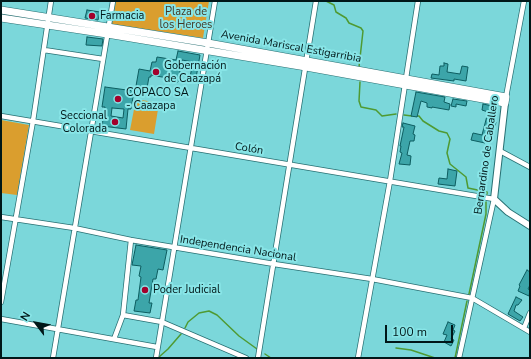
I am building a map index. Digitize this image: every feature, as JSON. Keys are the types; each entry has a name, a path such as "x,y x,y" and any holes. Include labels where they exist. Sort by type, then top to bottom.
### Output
{"main road":[{"name":"Avenida Mariscal Estigarribia","path":"1,10 48,21 306,64 505,100"},
{"name":"Avenida Mariscal Estigarribia","path":"1,18 48,21"}],"street":[{"path":"1,302 33,121 51,1"},
{"path":"53,358 90,130 113,1"},
{"path":"156,358 215,1"},
{"path":"258,358 316,1"},
{"path":"358,358 390,181 418,1"},
{"name":"Bernardino de Caballero","path":"459,358 494,199 505,100 524,1"},
{"path":"44,50 103,59"},
{"name":"Colón","path":"1,116 494,199"},
{"path":"500,151 530,167"},
{"path":"494,199 508,212 530,226"},
{"name":"Independencia Nacional","path":"1,217 74,228 174,248 372,279 472,298 530,332"},
{"path":"114,338 122,315 131,240"},
{"path":"524,328 530,313"},
{"path":"122,315 162,322 246,358"},
{"path":"1,319 114,338 157,347"}],"green space":[{"name":"Plaza de los Heroes","path":"116,1 209,1 203,38 112,24"},
{"path":"136,99 159,103 154,134 130,130"},
{"path":"1,120 29,125 17,195 1,193"}],"building":[{"name":"Farmacia","path":"87,10 100,12 98,20 85,18"},
{"path":"87,37 103,39 102,46 86,45"},
{"path":"178,51 200,55 196,78 190,77 193,62 182,60 178,82 173,82 173,79 151,75 151,77 149,77 147,88 136,86 139,69 150,71 152,62 156,62 157,57 176,60"},
{"path":"444,63 448,64 447,72 460,74 462,66 468,67 466,81 431,78 432,74 439,75 440,66 444,66"},
{"name":"COPACO SA - Caazapa","path":"105,87 134,91 131,109 128,109 126,129 102,126 105,107 102,107","holes":["112,108 124,109 123,118 111,116"]},
{"path":"416,92 445,97 444,102 450,104 449,110 427,107 427,103 421,101 417,117 411,116"},
{"path":"453,99 467,101 466,106 456,104 456,107 451,106"},
{"path":"483,104 497,107 493,121 496,122 495,126 490,125 485,143 471,140 473,133 482,135 488,112 482,110"},
{"path":"403,123 415,126 413,134 415,135 414,141 410,141 407,155 411,156 410,165 399,164 402,153 400,152 400,146 404,127 402,127"},
{"path":"448,169 457,171 455,186 438,184 439,178 447,179"},
{"name":"Poder Judicial","path":"136,245 167,250 163,270 158,269 156,279 153,279 149,303 152,303 150,313 134,311 136,300 138,300 141,277 139,276 141,266 132,265"},
{"path":"527,270 530,272 530,285 528,289 530,290 529,296 518,291 519,285"},
{"path":"516,297 522,300 518,305 516,305 514,311 523,317 520,321 508,314"},
{"path":"448,322 455,325 453,330 455,331 451,339 454,340 451,346 444,342 447,335 443,334"}],"waterway":[{"path":"326,1 334,5 336,12 346,18 349,23 361,28 363,31 359,67"},
{"path":"360,82 359,101 361,107 376,110 382,116 396,114"},
{"path":"404,115 412,116"},
{"path":"416,116 419,116 423,121 439,131 447,133 450,139 447,153 450,164 466,177 468,188 487,192 487,194"},
{"path":"469,294 486,214 486,202"},
{"path":"455,358 467,301"},
{"path":"185,328 188,322 199,313 209,311 217,315 239,336 257,349"},
{"path":"159,357 181,334"},
{"path":"396,348 411,350 435,358"},
{"path":"265,354 271,358"}],"place":[{"name":"Farmacia","path":"92,16"},
{"name":"Gobernación de Caazapá","path":"156,72"},
{"name":"COPACO SA - Caazapa","path":"118,99"},
{"name":"Seccional Colorada","path":"115,122"},
{"name":"Poder Judicial","path":"145,290"}]}
